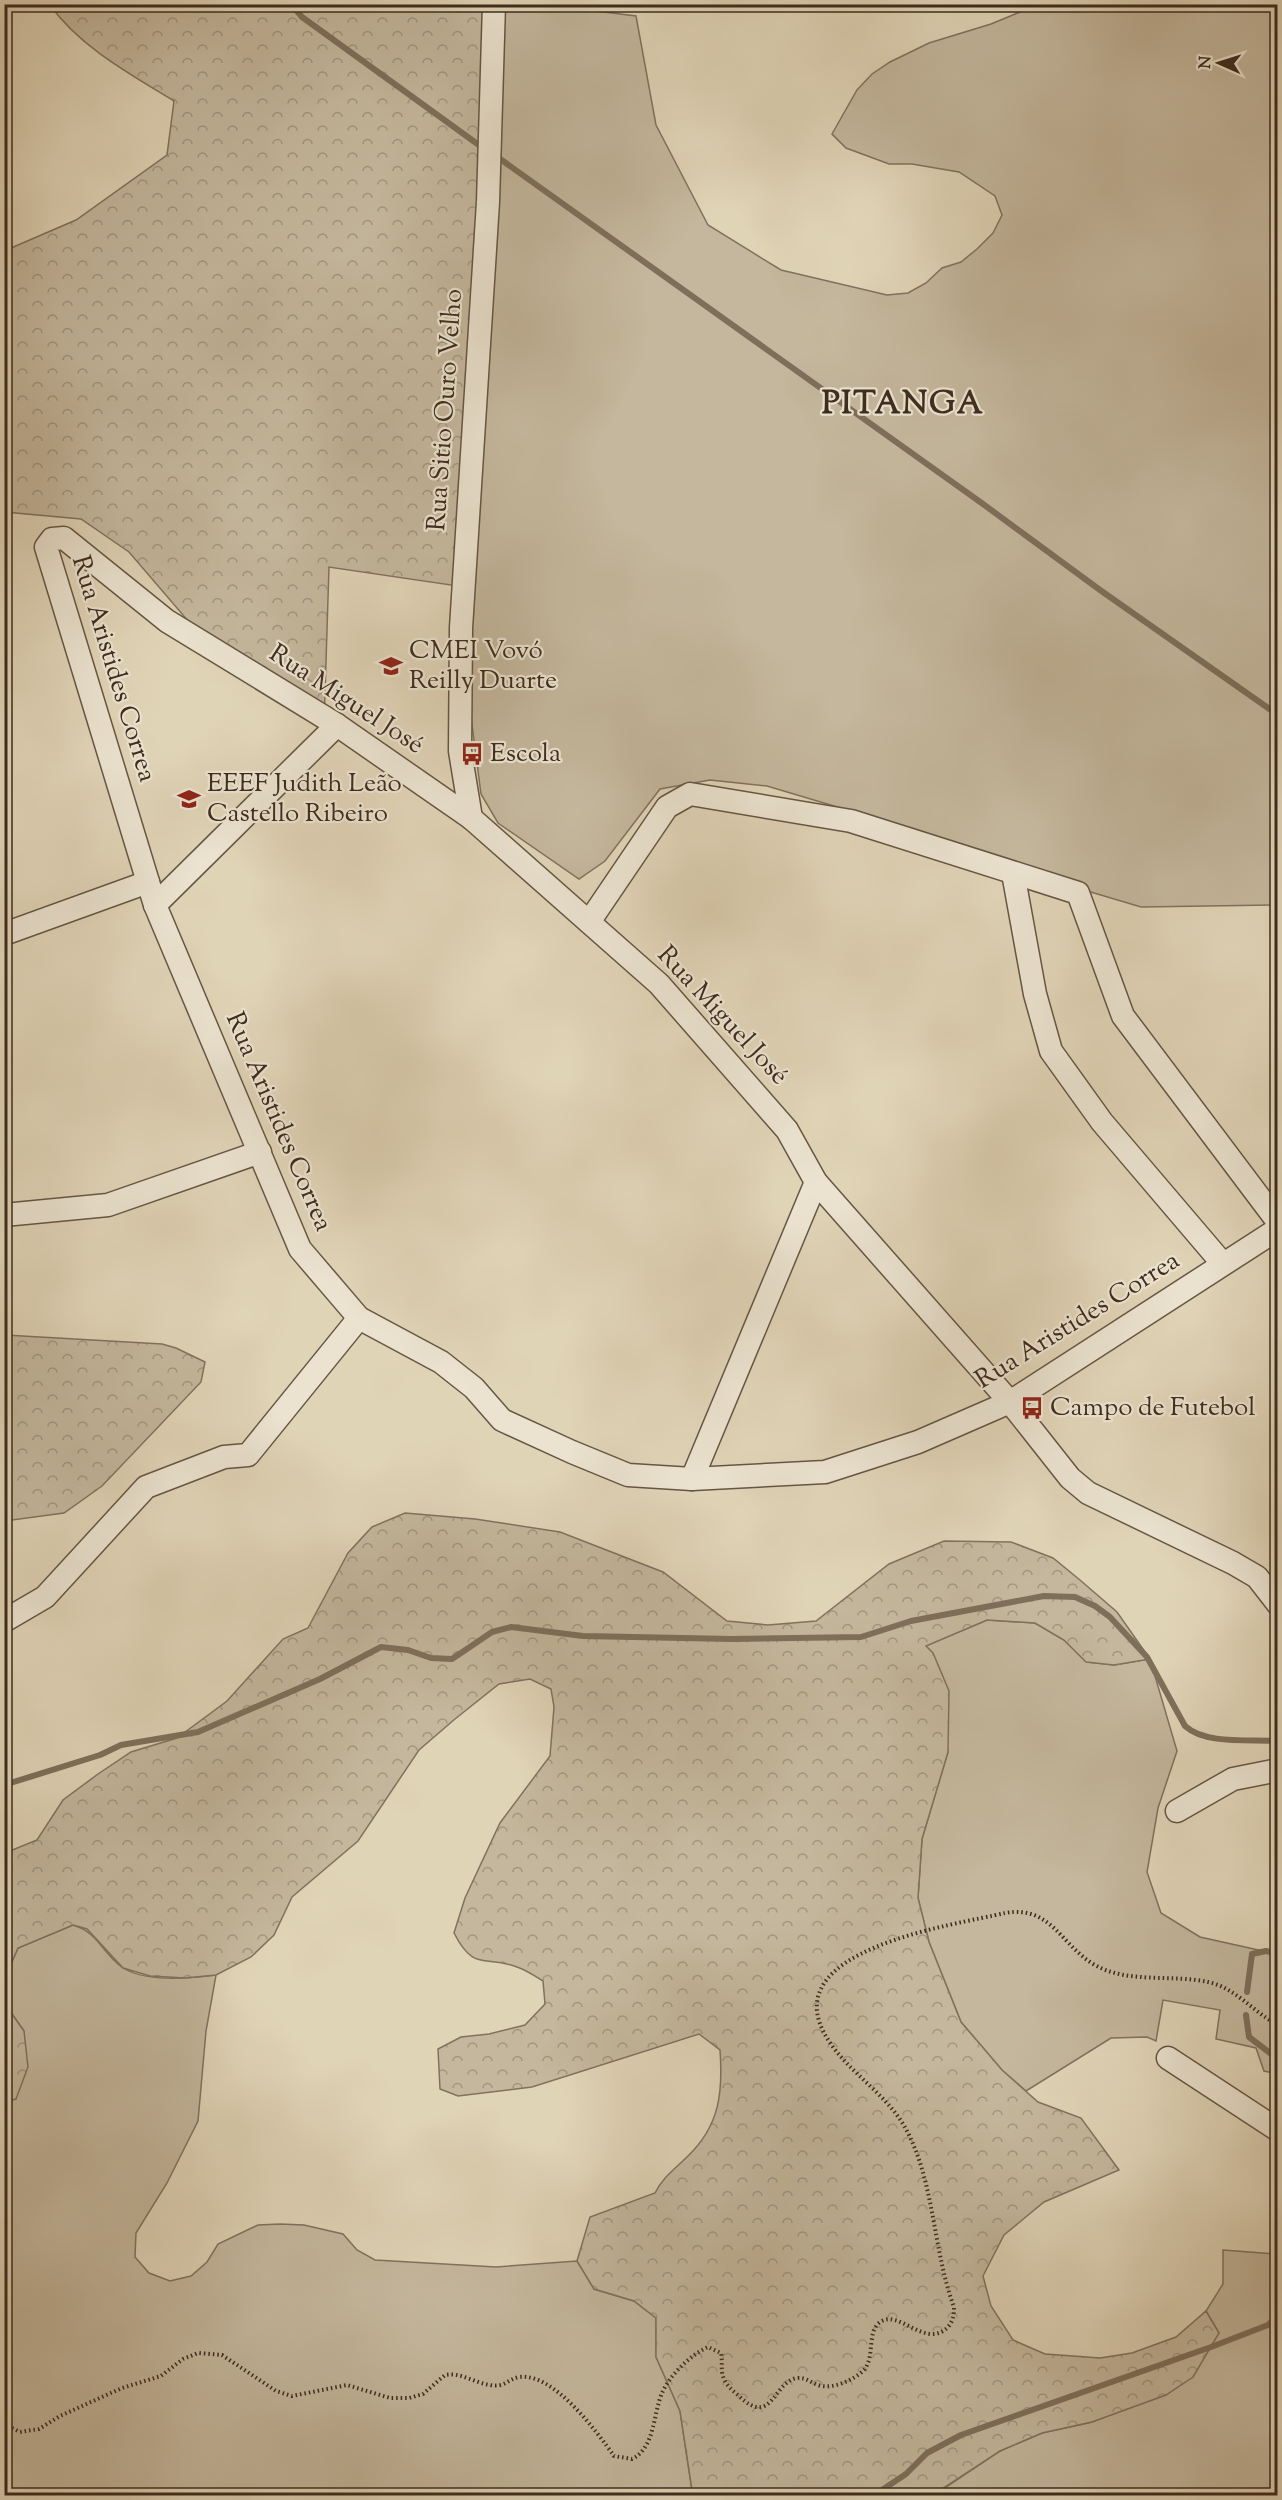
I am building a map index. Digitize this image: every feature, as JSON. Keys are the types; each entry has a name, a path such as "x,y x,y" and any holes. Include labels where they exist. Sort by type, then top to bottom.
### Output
{"street":[{"name":"Rua Sitio Ouro Velho","path":"471,818 460,751 461,628 488,202 494,4"},
{"name":"Rua Miguel José","path":"52,539 64,538 167,621 337,725 471,818 659,984 787,1130 816,1182 1010,1402 1070,1479 1088,1493 1233,1563 1257,1577 1278,1604"},
{"name":"Rua Aristides Correa","path":"52,539 46,547 154,905 300,1249 359,1318 441,1362 474,1388 502,1420 572,1452 628,1474 692,1479 825,1472 918,1442 1010,1402 1278,1229"},
{"path":"154,905 337,725"},
{"path":"589,922 667,807 690,794 850,821 1078,893 1123,1016 1278,1222"},
{"path":"1013,873 1035,994 1051,1051 1102,1122 1223,1264"},
{"path":"4,934 148,882"},
{"path":"4,1215 108,1205 260,1152"},
{"path":"692,1479 816,1182"},
{"path":"4,1621 45,1597 146,1487 224,1457 248,1455 359,1318"},
{"path":"1177,1810 1233,1779 1278,1770"},
{"path":"1168,2058 1278,2130"}],"path":[{"path":"4,2424 20,2432 39,2429 60,2416 122,2388 161,2376 190,2355 213,2353 229,2359 281,2394 292,2396 347,2385 369,2389 390,2398 409,2398 423,2394 445,2375 467,2378 489,2385 507,2385 519,2377 530,2378 571,2402 587,2417 614,2456 632,2459 646,2447 667,2383 708,2347 713,2347 721,2353 721,2369 726,2384 744,2402 759,2407 769,2404 789,2381 795,2378 827,2387 859,2374 870,2361 876,2327 883,2321 895,2320 930,2334 944,2330 952,2320 954,2307 912,2142 891,2107 832,2046 821,2024 819,2001 822,1989 834,1970 884,1942 1005,1913 1023,1912 1048,1922 1084,1957 1104,1970 1209,1982 1235,1993 1278,2025"}],"green space":[{"path":"50,5 492,5 471,588 329,567 324,725 195,629 129,552 81,519 5,512 4,251 76,220 167,155 174,101 123,70 91,47 62,20"},
{"path":"492,5 593,5 596,11 636,16 656,125 708,225 781,270 887,295 908,293 926,283 942,268 961,262 993,233 1002,215 995,196 959,172 912,164 889,164 846,148 832,134 857,90 872,74 890,62 929,43 991,24 1037,5 1277,5 1277,905 1141,907 1017,870 901,826 767,786 710,780 660,789 605,861 579,879 498,823 481,794 468,694"},
{"path":"5,1335 162,1344 205,1362 201,1382 102,1486 64,1513 5,1521"},
{"path":"405,1513 475,1519 560,1532 663,1572 727,1621 768,1625 816,1621 889,1564 944,1541 1011,1542 1053,1558 1117,1612 1150,1659 1114,1665 1086,1662 1064,1640 1035,1623 987,1620 926,1646 933,1653 949,1691 948,1752 922,1839 918,1898 929,1942 961,2022 1002,2070 1038,2102 1081,2118 1119,2170 1044,2202 1004,2235 983,2276 991,2306 1013,2340 1045,2354 1100,2358 1132,2353 1176,2337 1206,2311 1219,2333 1193,2377 1166,2395 1092,2422 1042,2433 1000,2451 933,2495 674,2495 692,2490 680,2411 656,2357 656,2318 634,2301 594,2289 577,2261 590,2217 655,2193 666,2178 699,2144 713,2120 720,2094 720,2050 699,2034 532,2087 458,2096 440,2089 438,2049 461,2037 489,2034 525,2025 545,2004 543,1981 517,1967 474,1958 461,1945 454,1933 465,1898 500,1823 550,1756 554,1707 551,1689 530,1679 499,1684 419,1750 358,1841 292,1897 274,1935 251,1957 216,1975 185,1978 150,1976 123,1968 87,1929 73,1925 18,1948 7,1973 7,2007 24,2031 28,2067 16,2099 5,2102 5,1853 37,1840 63,1800 98,1774 131,1752 177,1738 227,1701 283,1639 308,1628 348,1553 372,1527"},
{"path":"987,1620 1035,1623 1064,1640 1087,1662 1114,1665 1150,1659 1177,1751 1158,1808 1147,1872 1161,1913 1200,1937 1277,1954 1277,2074 1264,2071 1256,2048 1216,2039 1220,2010 1163,2000 1156,2041 1147,2037 1111,2038 1026,2091 1002,2070 961,2022 929,1942 918,1898 922,1839 948,1752 925,1646"},
{"path":"73,1925 89,1933 115,1962 131,1972 168,1978 216,1975 206,2031 198,2121 167,2183 136,2233 135,2257 149,2273 170,2281 191,2276 207,2262 218,2244 258,2225 280,2224 304,2225 343,2234 357,2250 375,2260 496,2267 577,2261 594,2289 634,2301 656,2318 656,2357 680,2411 692,2491 674,2496 5,2496 5,2102 16,2099 24,2031 7,2007 7,1973 18,1948"},
{"path":"1223,2250 1277,2254 1277,2495 933,2496 1000,2451 1042,2433 1092,2422 1124,2409 1219,2333 1206,2311 1223,2284"}],"waterway":[{"path":"291,4 302,17 483,148"},
{"path":"496,156 1100,590 1278,715"},
{"path":"4,1785 100,1755 121,1745 198,1732 320,1679 381,1647 408,1650 431,1658 452,1659 492,1632 511,1627 583,1636 732,1639 861,1637 911,1621 1044,1596 1075,1597 1095,1606 1110,1617 1147,1657 1185,1726 1194,1732 1216,1739 1278,1741"},
{"path":"1247,1992 1252,1954 1266,1951 1278,1954"},
{"path":"1246,2015 1249,2037 1278,2059"},
{"path":"873,2496 906,2474 927,2453 961,2435 1211,2347 1268,2325 1278,2315"}],"place":[{"name":"CMEI Vovó Reilly Duarte","path":"391,666"},
{"name":"Escola","path":"472,754"},
{"name":"EEEF Judith Leão Castello Ribeiro","path":"189,799"},
{"name":"Campo de Futebol","path":"1032,1408"}],"district":[{"name":"PITANGA","path":"903,405"}]}
